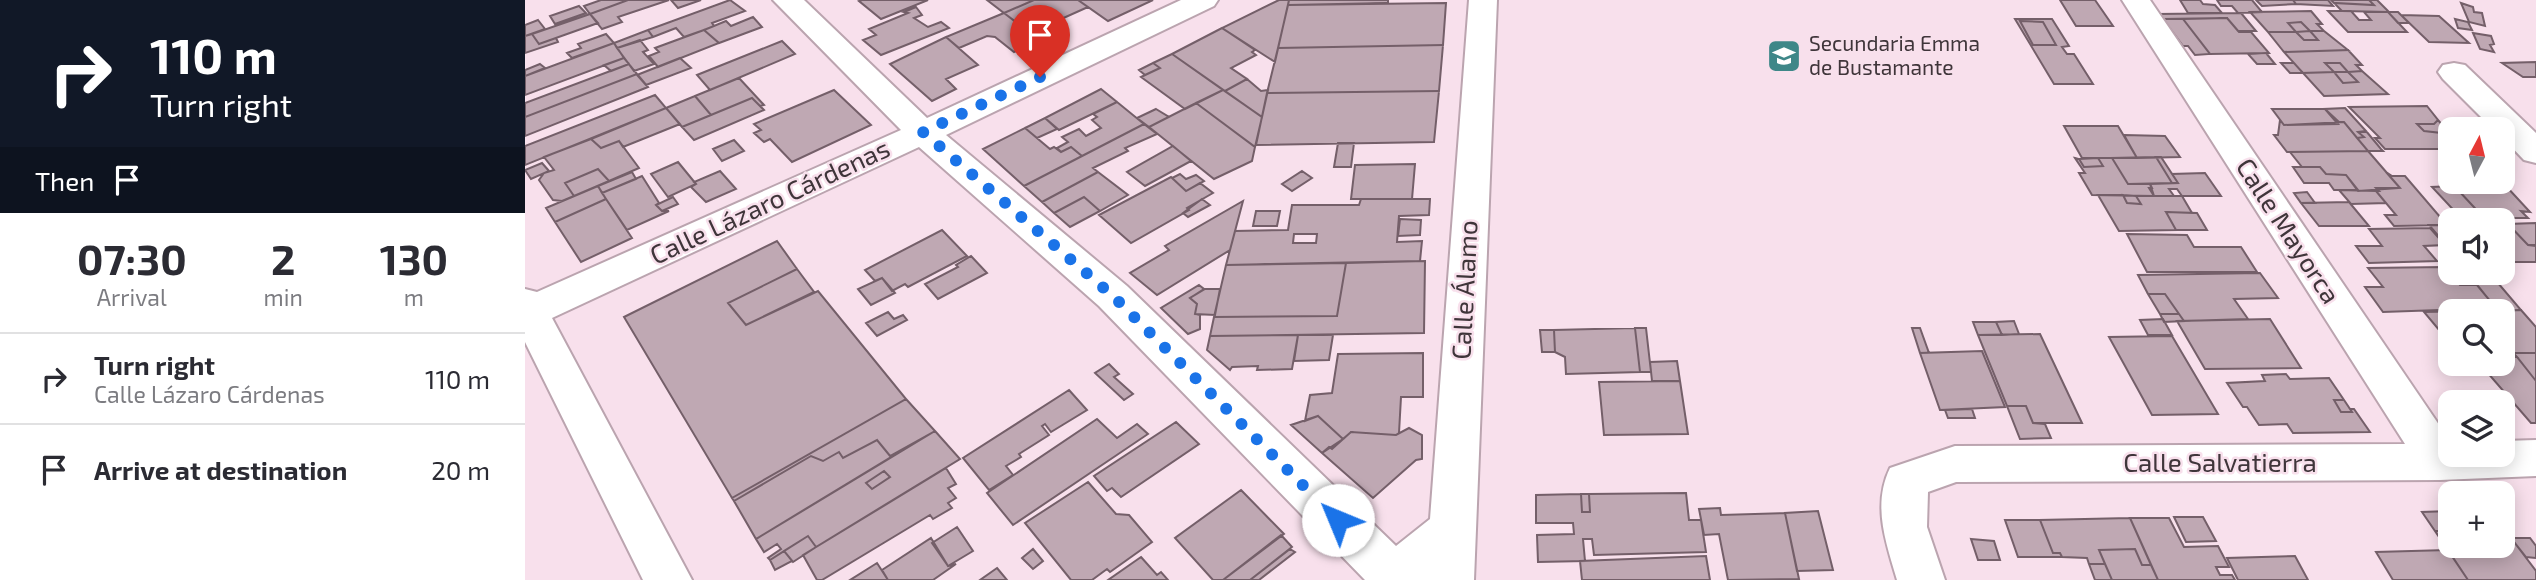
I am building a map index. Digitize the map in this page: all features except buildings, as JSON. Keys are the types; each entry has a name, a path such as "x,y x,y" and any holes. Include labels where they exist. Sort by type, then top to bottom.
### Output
{"street":[{"path":"787,0 923,132 1113,296 1391,578 1451,530"},
{"name":"Calle Lázaro Cárdenas","path":"527,310 923,132 1204,0"},
{"name":"Calle Álamo","path":"1450,580 1483,0"},
{"name":"Calle Mayorca","path":"2136,0 2438,459"},
{"path":"2454,72 2536,152"},
{"path":"527,310 668,580"},
{"name":"Calle Salvatierra","path":"2515,459 2536,458"},
{"name":"Calle Salvatierra","path":"1921,580 1904,527 1906,481 1955,464 2438,462"}],"place":[{"name":"Secundaria Emma de Bustamante","path":"1784,56"}],"route":[{"path":"1040,77 923,132 1113,296 1338,520"}]}
